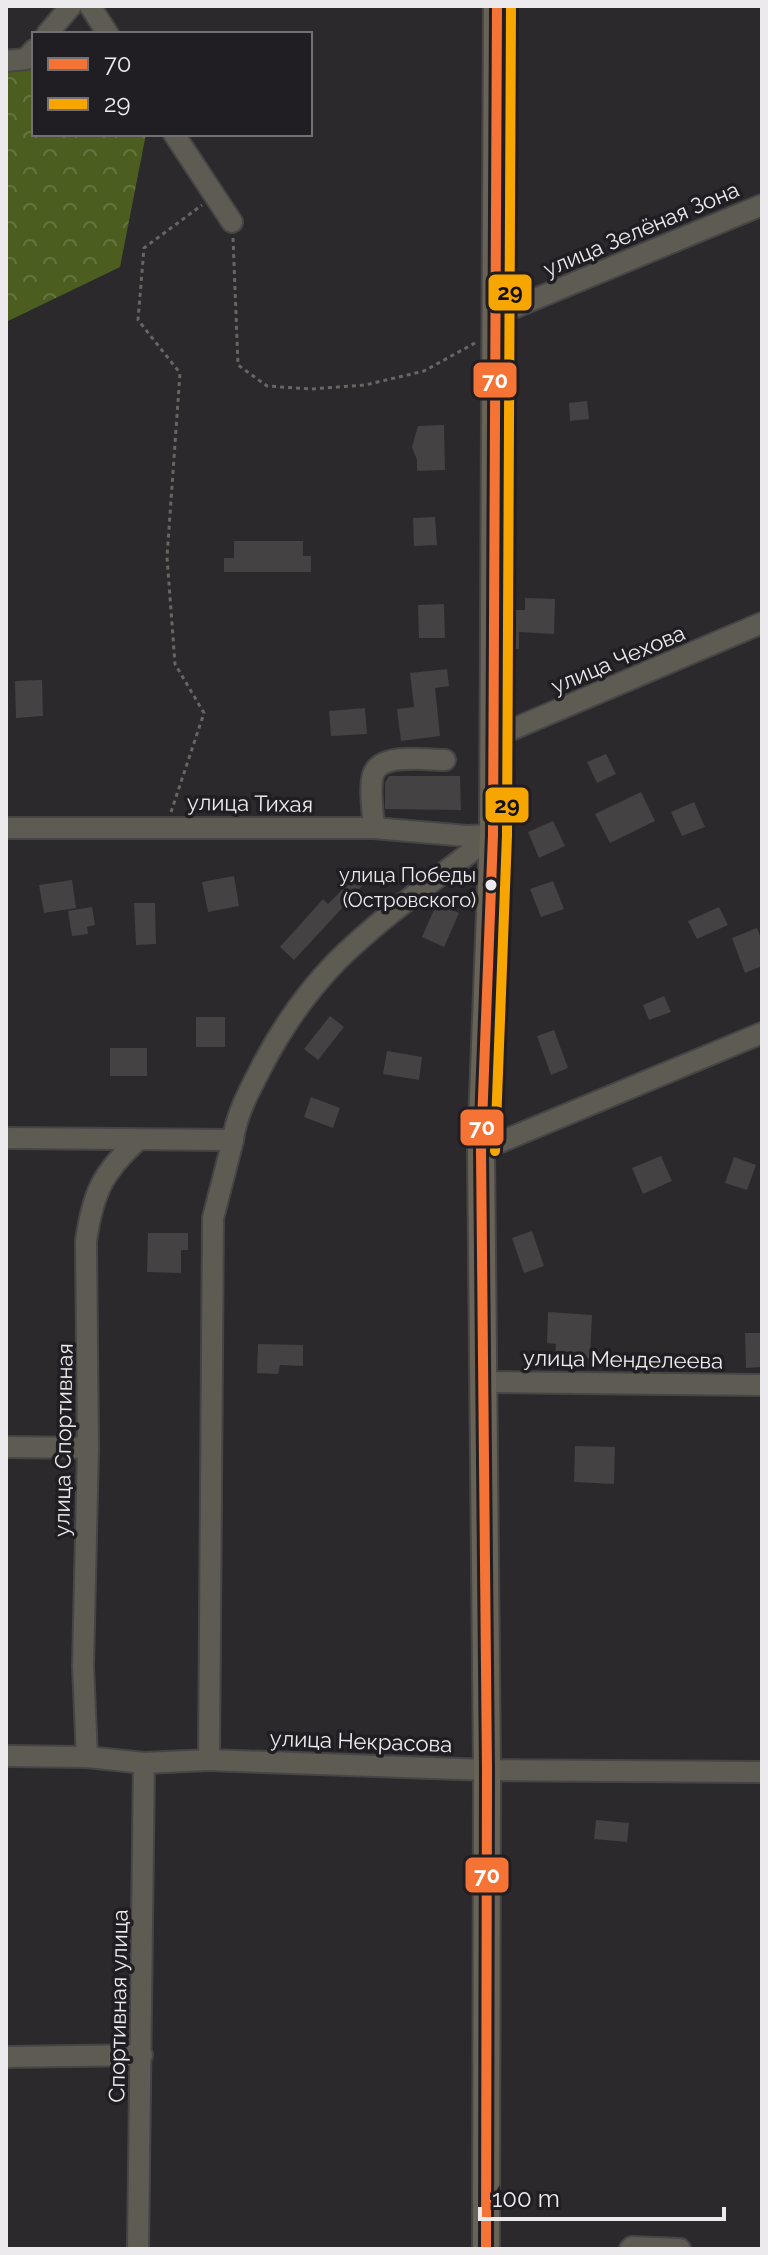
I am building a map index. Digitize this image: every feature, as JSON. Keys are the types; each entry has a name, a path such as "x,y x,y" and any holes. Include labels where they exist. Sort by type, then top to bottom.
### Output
{"main road":[{"path":"486,2249 487,1770 481,1150 493,835 497,6"}],"street":[{"path":"49,32 71,6"},
{"path":"90,6 107,32"},
{"path":"6,61 26,59 32,52"},
{"path":"175,136 232,222"},
{"name":"улица Зелёная Зона","path":"494,324 762,205"},
{"name":"улица Чехова","path":"492,738 762,623"},
{"path":"374,828 373,775 378,767 391,760 445,760"},
{"name":"улица Тихая","path":"6,828 374,828 467,836 493,835"},
{"path":"209,1760 213,1218 235,1125 247,1094 270,1051 298,1007 336,962 493,835"},
{"path":"481,1150 762,1033"},
{"path":"6,1138 233,1140"},
{"name":"улица Спортивная","path":"87,1757 83,1666 88,1448 86,1241 90,1215 113,1163 138,1140"},
{"name":"улица Менделеева","path":"484,1382 762,1385"},
{"path":"6,1447 88,1448"},
{"name":"улица Некрасова","path":"6,1756 87,1757 144,1763 209,1760 487,1770 762,1772"},
{"name":"Спортивная улица","path":"138,2249 144,1763"},
{"path":"6,2057 142,2055"},
{"path":"630,2249 680,2249"}],"path":[{"path":"166,826 204,713 175,664 167,557 180,373 138,320 144,248 215,196"},
{"path":"232,222 238,365 267,386 311,389 365,385 424,371 494,324"}],"green space":[{"path":"32,48 32,136 146,136 120,267 6,322 6,49"}],"building":[{"path":"587,401 589,419 570,421 569,403"},
{"path":"444,425 445,470 417,471 412,447 418,426"},
{"path":"435,517 437,545 414,546 413,518"},
{"path":"234,541 303,541 303,556 311,556 311,572 224,572 224,558 234,558"},
{"path":"525,598 555,599 554,634 519,632 519,649 510,649 510,610 525,610"},
{"path":"444,604 445,638 419,638 418,605"},
{"path":"447,669 449,686 435,688 440,736 401,741 397,709 414,707 410,673"},
{"path":"42,680 43,716 16,718 15,681"},
{"path":"365,708 367,734 331,736 329,711"},
{"path":"606,754 616,774 597,783 587,762"},
{"path":"389,776 460,776 461,810 385,809 385,783"},
{"path":"641,792 655,821 610,843 595,814"},
{"path":"694,802 705,827 682,836 671,812"},
{"path":"553,821 565,846 539,858 528,832"},
{"path":"359,873 367,881 358,890 361,892 294,960 280,947 323,899 328,904"},
{"path":"234,876 239,906 208,912 202,882"},
{"path":"72,880 76,908 44,913 39,885"},
{"path":"553,881 564,909 541,917 530,889"},
{"path":"134,903 155,903 156,944 136,945"},
{"path":"437,903 459,913 444,947 422,937"},
{"path":"92,907 95,925 87,927 88,934 72,936 68,911"},
{"path":"719,907 728,925 697,939 688,921"},
{"path":"757,928 762,941 762,966 745,973 732,938"},
{"path":"664,996 671,1012 649,1020 643,1005"},
{"path":"330,1016 344,1027 318,1060 304,1049"},
{"path":"196,1017 225,1017 225,1047 196,1047"},
{"path":"554,1030 568,1068 551,1075 537,1036"},
{"path":"110,1048 147,1048 147,1076 110,1076"},
{"path":"387,1051 422,1057 419,1080 383,1074"},
{"path":"311,1097 340,1108 333,1128 304,1117"},
{"path":"661,1156 672,1181 643,1194 632,1168"},
{"path":"734,1157 756,1165 747,1190 725,1183"},
{"path":"532,1231 544,1266 524,1273 512,1238"},
{"path":"148,1233 188,1233 188,1250 181,1250 181,1273 147,1272"},
{"path":"548,1312 592,1315 590,1358 555,1356 556,1344 547,1343"},
{"path":"745,1333 762,1333 762,1367 746,1368"},
{"path":"258,1344 303,1345 303,1366 280,1365 278,1374 257,1373"},
{"path":"575,1446 615,1447 614,1484 574,1482"},
{"path":"596,1820 629,1823 627,1842 594,1839"}],"transit line":[{"name":"70","path":"486,2249 487,1770 481,1150 493,835 497,6"},
{"name":"29","path":"495,1151 507,835 511,6"}],"place":[{"name":"улица Победы (Островского)","path":"491,885"}]}
